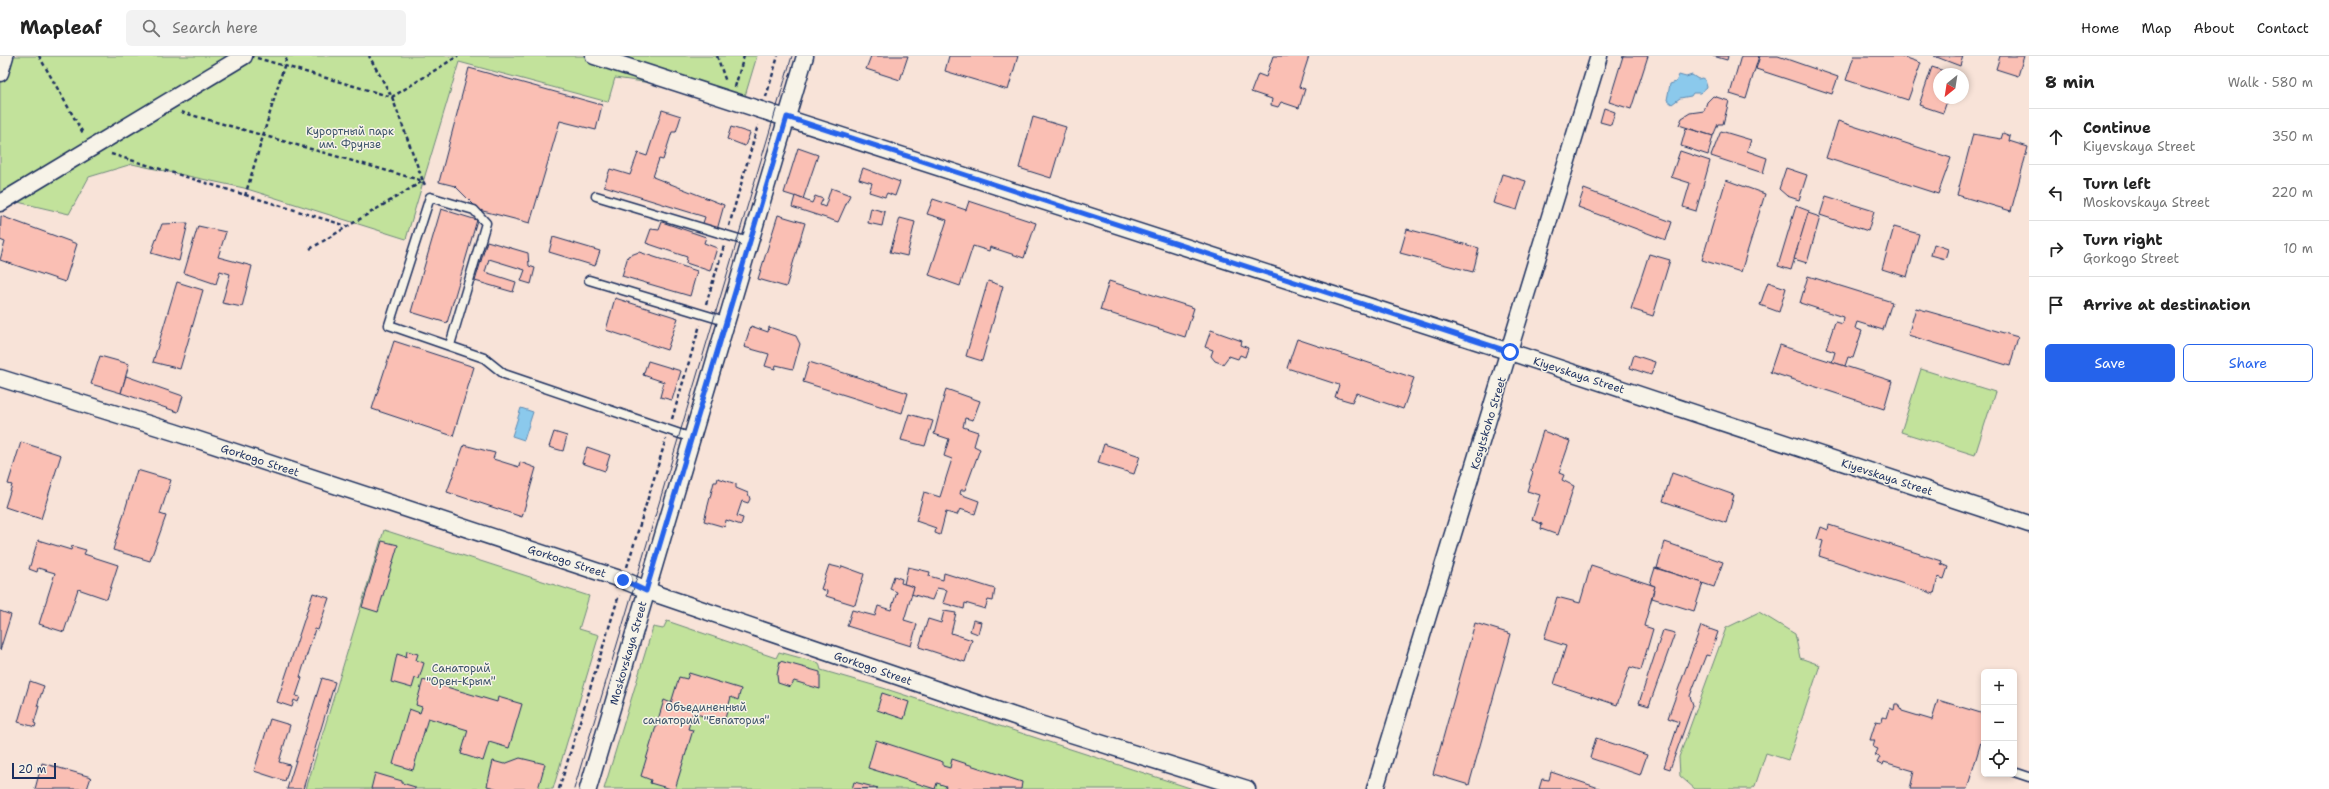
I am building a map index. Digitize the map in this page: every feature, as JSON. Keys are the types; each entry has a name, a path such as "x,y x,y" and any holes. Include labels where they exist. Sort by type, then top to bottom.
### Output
{"street":[{"path":"0,73 5,56"},
{"path":"0,202 244,56"},
{"name":"Kiyevskaya Street","path":"594,56 787,117 1510,352 2029,524"},
{"name":"Moskovskaya Street","path":"588,789 725,321 805,56"},
{"name":"Kosytskoho Street","path":"1375,789 1510,352 1599,56"},
{"name":"Gorkogo Street","path":"0,378 204,442 623,580 646,591 1020,718 1247,789"}],"lane":[{"path":"596,196 749,242"},
{"path":"450,345 486,223 474,210 430,197 389,325 484,358 504,374 692,438"},
{"path":"589,280 725,321"},
{"path":"2017,773 2029,777"}],"path":[{"path":"39,56 92,148 347,226"},
{"path":"250,56 392,97 458,56"},
{"path":"245,196 287,56"},
{"path":"369,56 392,97 430,197"},
{"path":"717,56 731,99"},
{"path":"731,99 744,56"},
{"path":"160,106 424,181"},
{"path":"310,249 424,181"}],"green space":[{"name":"Курортный парк им. Фрунзе","path":"0,56 757,56 745,96 615,78 608,102 459,62 406,239 244,188 132,164 89,177 69,214 9,200 0,205"},
{"path":"1921,369 1995,392 1975,455 1901,432"},
{"name":"Санаторий \"Орен-Крым\"","path":"384,530 589,596 579,629 599,635 553,789 306,789"},
{"path":"1759,612 1795,634 1800,658 1820,665 1788,760 1766,753 1755,786 1751,789 1695,789 1680,776 1679,757 1726,628"},
{"name":"Объединенный санаторий \"Евпатория\"","path":"667,621 776,658 779,652 819,663 821,670 883,688 1193,789 604,789 653,627 663,629"}],"water":[{"path":"1679,75 1686,77 1692,75 1698,79 1702,78 1705,80 1707,87 1700,93 1693,93 1691,96 1680,98 1672,104 1667,100 1670,84 1676,82"},
{"path":"521,408 533,412 524,440 512,436"}],"building":[{"path":"871,56 908,56 900,80 866,69"},
{"path":"949,56 1018,56 1008,90 945,71"},
{"path":"1273,56 1309,56 1299,87 1305,89 1299,108 1281,102 1278,107 1271,105 1272,99 1251,92 1258,74 1266,77"},
{"path":"1623,56 1648,56 1631,109 1609,102"},
{"path":"1713,56 1728,56 1727,60"},
{"path":"1741,56 1759,56 1746,99 1730,94"},
{"path":"1760,56 1778,56 1838,77 1832,94 1756,69"},
{"path":"1854,56 1901,56 1921,63 1908,100 1846,80"},
{"path":"1934,56 1963,56 1960,66"},
{"path":"2000,56 2024,56 2018,76 1996,69"},
{"path":"1932,67 1935,68 1933,68 1933,104 1946,104 1943,113 1919,105"},
{"path":"469,68 602,105 596,130 560,121 530,223 479,210 455,186 439,182"},
{"path":"1713,96 1729,101 1723,124 1718,124 1713,136 1679,125 1682,118 1690,113 1704,111 1707,102"},
{"path":"1604,108 1615,112 1611,125 1600,122"},
{"path":"662,110 681,116 676,132 672,132 663,160 659,159 653,177 724,205 717,230 702,226 705,217 604,186 610,169 630,175 638,153 647,156"},
{"path":"1033,117 1066,127 1051,178 1019,168"},
{"path":"1838,121 1951,158 1938,194 1826,158"},
{"path":"731,127 750,133 745,146 727,139"},
{"path":"1686,128 1713,136 1708,155 1681,146"},
{"path":"1721,131 1751,140 1747,151 1767,158 1763,173 1711,156"},
{"path":"2003,133 2010,136 2009,141 2028,147 2011,211 1957,195 1973,134 2001,139"},
{"path":"798,148 818,155 803,199 784,193"},
{"path":"1680,151 1710,161 1696,211 1683,207 1690,183 1671,177"},
{"path":"863,168 900,182 895,196 887,193 885,197 869,192 872,183 859,179"},
{"path":"1786,168 1807,175 1799,200 1787,196 1779,189"},
{"path":"1502,174 1526,181 1517,210 1493,203"},
{"path":"1726,180 1765,194 1741,272 1702,260"},
{"path":"831,188 850,195 838,222 792,207 795,196 812,203 815,196 823,199 820,205 825,207"},
{"path":"1584,189 1672,222 1666,240 1578,207"},
{"path":"1826,196 1874,211 1868,231 1820,215"},
{"path":"933,199 966,210 969,201 1036,223 1024,258 990,247 989,251 973,246 960,286 929,275 947,220 927,214"},
{"path":"1796,206 1809,211 1791,270 1778,266"},
{"path":"871,208 885,212 882,226 868,223"},
{"path":"441,209 477,220 447,323 411,312"},
{"path":"1808,213 1820,217 1807,263 1794,259"},
{"path":"778,215 805,223 786,287 758,279"},
{"path":"1,216 77,244 65,282 0,260 5,242 0,240"},
{"path":"900,218 915,222 907,256 890,252"},
{"path":"662,222 706,237 704,243 717,248 710,271 686,263 687,257 646,243 651,229 659,230"},
{"path":"188,223 179,261 151,253 162,224"},
{"path":"198,226 226,232 218,257 252,266 242,307 222,303 230,274 220,271 216,284 184,273"},
{"path":"1894,227 1919,234 1907,277 1882,269"},
{"path":"1407,229 1479,248 1473,272 1400,253"},
{"path":"553,237 600,251 595,266 549,252"},
{"path":"487,241 528,253 529,266 535,268 531,284 521,281 525,270 489,259 485,272 516,282 513,292 475,281"},
{"path":"1934,244 1948,249 1945,259 1931,255"},
{"path":"639,252 697,271 690,296 622,276 628,256"},
{"path":"1649,254 1670,260 1653,316 1631,309"},
{"path":"1808,276 1892,302 1883,330 1857,322 1855,328 1862,331 1853,358 1848,357 1845,366 1832,362 1835,352 1826,349 1835,322 1842,324 1843,317 1800,303"},
{"path":"988,281 1003,286 982,361 966,356"},
{"path":"1109,281 1194,308 1185,337 1100,310"},
{"path":"177,282 203,290 180,369 153,362"},
{"path":"1768,282 1786,288 1779,312 1760,305"},
{"path":"615,298 678,318 667,350 606,330"},
{"path":"1916,308 2018,337 2010,366 1908,335"},
{"path":"751,326 768,332 769,327 796,336 800,344 793,369 776,365 775,369 765,366 769,354 744,347"},
{"path":"1211,330 1242,341 1241,345 1248,348 1245,357 1240,355 1238,359 1229,356 1223,364 1215,361 1211,356 1213,350 1205,347"},
{"path":"1297,339 1414,378 1403,409 1356,393 1352,402 1335,397 1339,385 1287,368"},
{"path":"394,341 474,367 453,436 372,409"},
{"path":"1779,345 1892,381 1884,409 1770,372"},
{"path":"1634,355 1655,362 1651,375 1630,368"},
{"path":"100,356 129,364 121,393 91,384"},
{"path":"648,361 681,371 672,400 660,397 664,382 643,375"},
{"path":"809,362 908,393 902,413 803,382"},
{"path":"126,376 183,396 178,412 121,393"},
{"path":"946,389 980,401 973,420 965,418 963,427 978,432 974,446 980,449 965,490 961,490 960,494 979,501 975,514 960,509 957,515 946,512 940,535 935,533 936,528 916,521 924,492 940,497 952,459 944,456 949,439 934,434"},
{"path":"909,414 933,421 925,446 901,440"},
{"path":"1543,431 1570,441 1559,473 1564,475 1562,480 1574,486 1558,535 1541,529 1542,524 1532,520 1540,495 1527,491 1533,472 1531,470"},
{"path":"554,432 567,436 563,451 549,447"},
{"path":"21,442 61,455 41,519 5,507 12,485 8,484"},
{"path":"1104,444 1140,456 1134,474 1098,463"},
{"path":"464,445 495,453 493,459 519,467 520,462 536,468 522,517 447,492"},
{"path":"587,447 610,455 605,471 582,463"},
{"path":"137,470 171,480 160,514 166,516 150,561 113,550"},
{"path":"1672,473 1734,495 1726,523 1663,501"},
{"path":"718,478 736,484 736,488 748,493 750,499 748,503 742,501 737,516 743,518 741,525 726,520 725,527 704,521 714,482 717,482"},
{"path":"1829,525 1942,561 1941,564 1948,567 1944,579 1938,577 1934,594 1819,556 1823,541 1817,539 1821,527 1828,530"},
{"path":"38,540 71,550 72,546 86,550 84,554 118,565 107,599 78,589 64,632 39,624 55,573 38,568 37,572 29,569"},
{"path":"382,541 398,545 378,612 362,607"},
{"path":"1665,542 1723,562 1714,587 1657,568"},
{"path":"829,565 841,568 842,566 864,574 855,605 826,596 827,591 821,589"},
{"path":"1591,565 1655,586 1644,626 1653,629 1641,670 1630,667 1617,705 1554,684 1566,646 1544,639 1557,597 1580,603"},
{"path":"908,567 930,572 929,576 943,580 944,573 995,589 993,601 988,600 985,609 965,603 964,609 943,603 947,590 937,588 932,600 911,594 914,587 904,584"},
{"path":"1655,568 1703,583 1694,611 1652,598 1655,586 1650,584"},
{"path":"894,576 902,579 901,583 914,587 904,620 917,624 911,646 847,626 852,610 875,616 878,606 891,610 897,592 890,589"},
{"path":"313,593 329,598 318,630 315,629 300,677 302,678 296,696 300,697 298,702 294,700 292,707 277,702"},
{"path":"0,611 11,615 0,650"},
{"path":"944,611 956,613 951,633 972,640 965,662 919,647 928,619 941,623"},
{"path":"973,620 981,622 978,634 970,631"},
{"path":"1475,623 1511,634 1469,785 1433,774"},
{"path":"1701,626 1718,632 1710,656 1706,655 1690,696 1693,705 1670,769 1664,767 1679,722 1668,718"},
{"path":"1663,630 1675,633 1649,706 1639,703"},
{"path":"407,651 418,654 416,660 424,663 419,679 415,678 412,688 391,682 397,654 406,657"},
{"path":"780,661 820,672 820,689 794,681 790,687 778,683 777,675"},
{"path":"689,673 741,689 738,700 731,697 724,722 693,713 688,729 693,730 675,789 671,789 650,783 651,780 641,776 664,700 671,703 679,677 687,679"},
{"path":"322,678 335,682 303,789 287,789"},
{"path":"423,680 497,702 498,697 522,704 509,748 489,742 483,761 461,754 468,730 428,718 413,770 393,764 409,709 420,713 422,707 416,705"},
{"path":"30,681 44,686 37,706 39,706 34,723 36,724 35,727 18,722"},
{"path":"882,693 909,702 904,719 877,710"},
{"path":"1938,700 1981,713 1981,742 1967,789 1910,789 1914,771 1884,762 1883,765 1877,763 1880,757 1875,755 1878,749 1873,747 1875,740 1870,740 1876,721 1881,722 1882,717 1887,718 1890,708 1894,710 1895,704 1899,704 1902,711 1932,720"},
{"path":"270,719 290,725 279,762 290,765 285,781 254,771"},
{"path":"1596,738 1647,755 1640,775 1590,758"},
{"path":"876,740 943,762 943,766 950,768 952,759 1022,782 1021,789 949,789 945,788 946,786 937,783 935,789 868,768"},
{"path":"520,758 545,764 538,789 499,789 487,786 493,761 504,764"},
{"path":"42,763 91,777 87,789 35,789"},
{"path":"1551,772 1602,789 1539,789 1542,779 1549,780"},
{"path":"375,773 402,781 402,783 415,787 415,789 371,789"},
{"path":"854,782 878,788 852,789"}],"tram line":[{"path":"574,789 792,56"}],"route":[{"path":"623,580 646,591 725,321 787,117 1510,352"}]}
